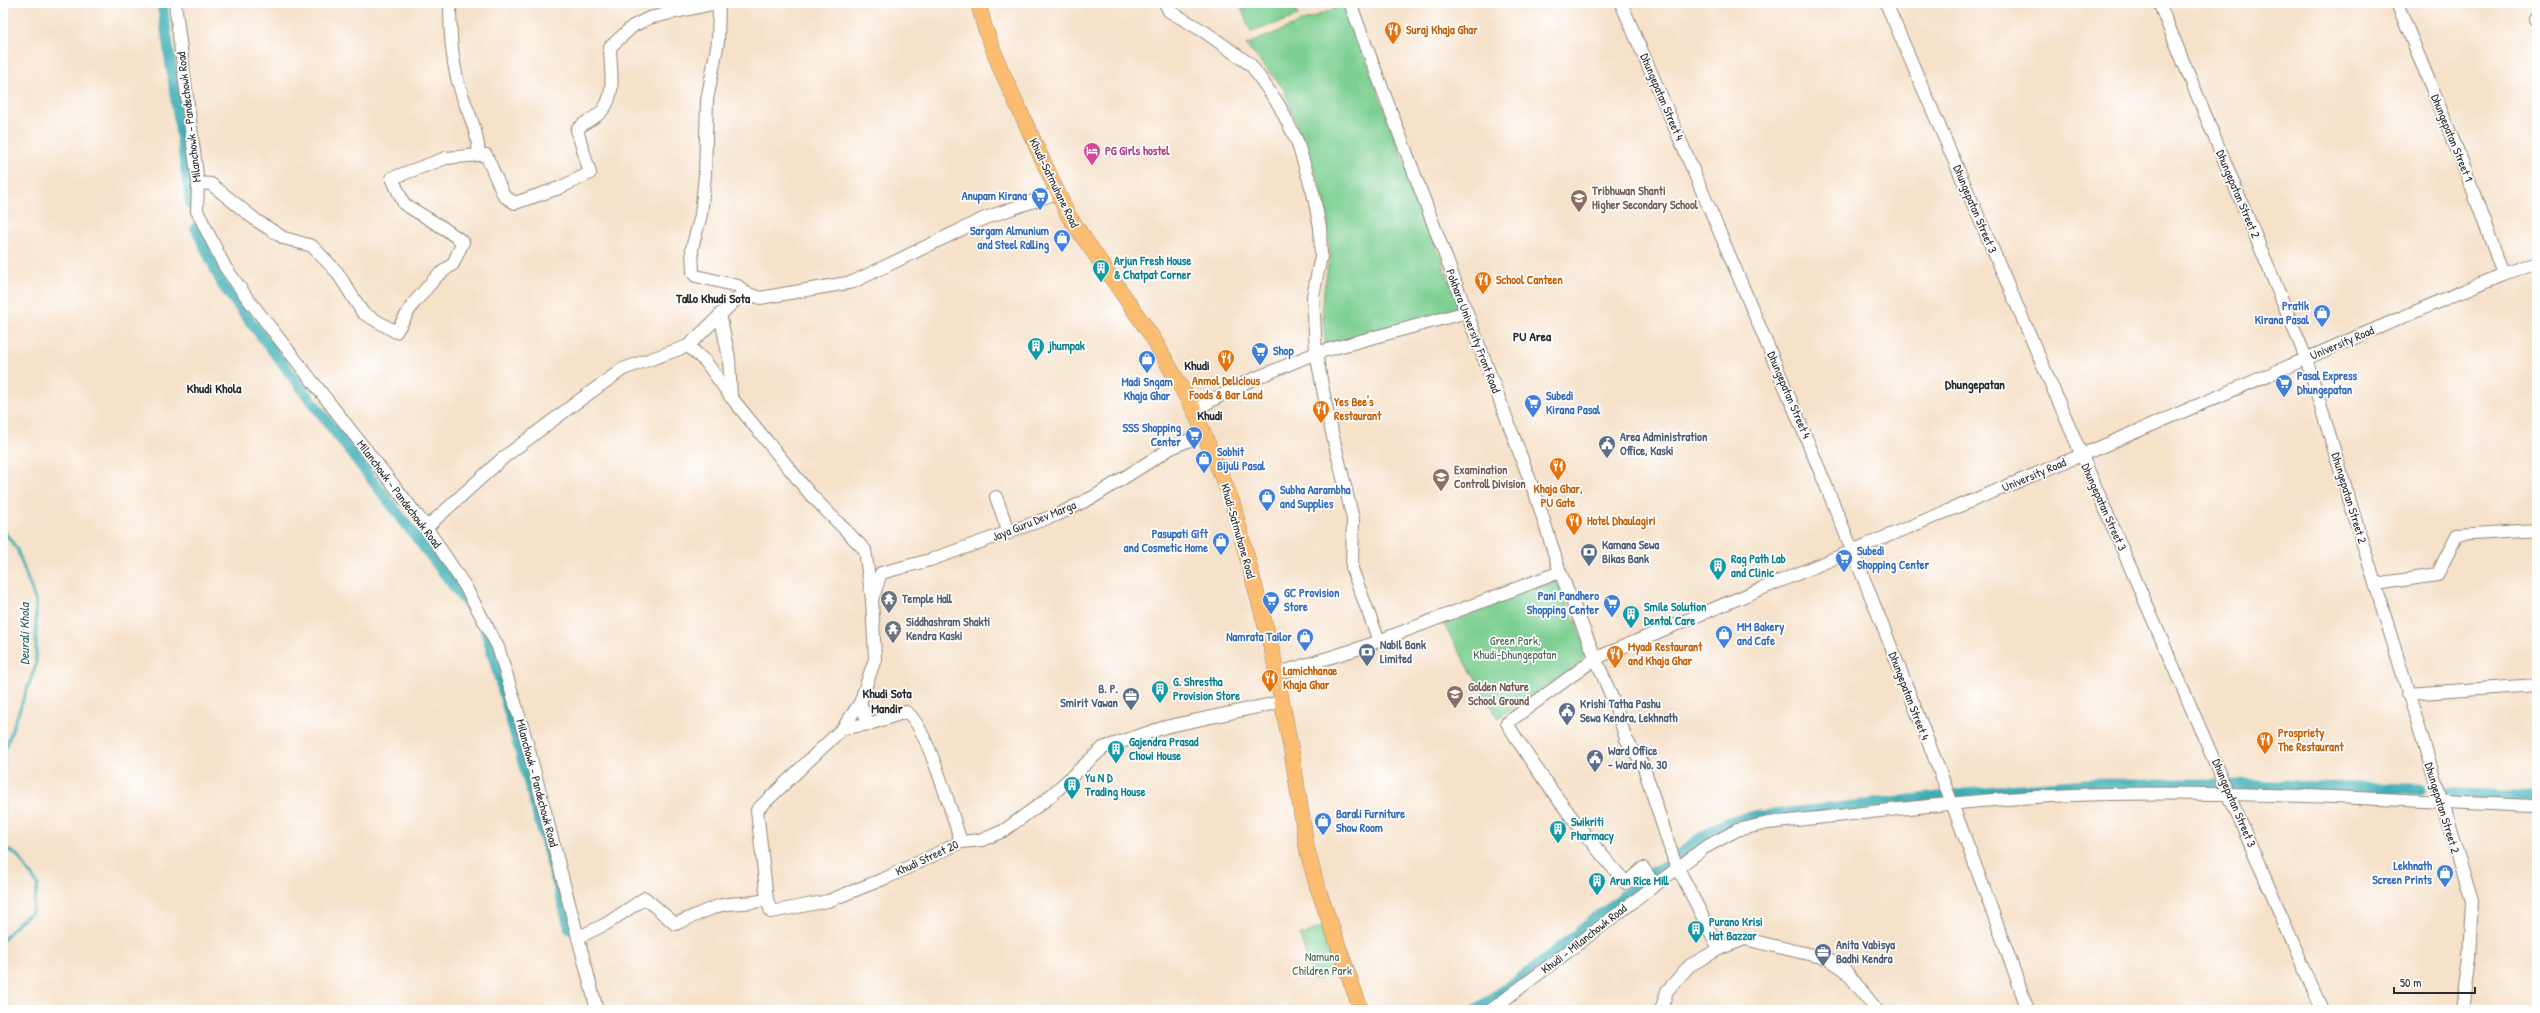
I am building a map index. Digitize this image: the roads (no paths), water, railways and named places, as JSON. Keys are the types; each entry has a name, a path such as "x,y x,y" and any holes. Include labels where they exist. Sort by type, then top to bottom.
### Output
{"main road":[{"name":"Khudi-Satmuhane Road","path":"978,3 985,28 1001,70 1057,193 1080,234 1153,338 1194,410 1232,501 1272,650 1292,754 1307,849 1317,886 1361,1010"}],"street":[{"name":"Milanchowk - Pandechowk Road","path":"175,3 198,183 197,211 225,267 248,299 427,527 465,586 498,647 526,738 597,1010"},
{"path":"450,3 454,58 459,87 478,136 479,155"},
{"path":"198,183 211,184 257,221 284,238 312,246 337,272 363,313 396,332 413,304 437,276 453,264 463,242 404,204 392,178 446,158 486,155 504,196 515,203 560,188 590,173 577,130 583,123 601,112 610,100 610,47 633,26 649,18 718,3 718,42 707,100 705,175 701,215 692,248 693,273 696,276 738,286 744,292 760,298 853,282 984,218 1057,193"},
{"path":"1165,3 1169,11 1205,32 1251,64 1279,105 1297,141 1313,193 1320,227 1321,256 1313,296 1316,353 1328,416 1353,519 1352,569 1378,641"},
{"name":"Dhungepatan Street 4","path":"1621,3 1808,440 1990,902 2028,1010"},
{"name":"Dhungepatan Street 3","path":"1886,3 2081,455 2224,780 2227,794 2260,863 2322,1010"},
{"name":"Dhungepatan Street 2","path":"2159,3 2306,358 2376,584 2407,694 2440,802 2472,901 2469,958 2462,1010"},
{"name":"Dhungepatan Street 1","path":"2397,3 2466,169 2503,274"},
{"name":"Pokhara University Front Road","path":"1354,4 1537,499 1560,572 1596,658 1626,740 1643,765 1678,868 1719,949"},
{"name":"University Road","path":"1655,885 1642,868 1626,883 1580,830 1549,789 1507,723 1596,658 2081,455 2503,274 2537,262"},
{"path":"427,527 503,458 623,369 688,346 744,292"},
{"path":"1194,410 1244,383 1316,353 1467,312"},
{"path":"720,314 729,358 731,397"},
{"path":"579,937 606,924 645,898 675,924 718,906 742,901 761,901 757,810 843,728 860,703 875,659 872,600 865,550 810,494 731,397 706,362 688,346"},
{"name":"Jaya Guru Dev Marga","path":"881,573 930,560 1059,514 1095,496 1171,448 1203,434"},
{"path":"996,497 1009,532"},
{"path":"2376,584 2437,575 2457,534 2537,530"},
{"path":"866,561 881,573 872,600"},
{"path":"1276,674 1378,641 1560,572"},
{"path":"2407,694 2537,685"},
{"name":"Khudi Street 20","path":"761,901 771,912 777,913 828,900 886,878 961,842 982,840 1003,831 1046,800 1103,748 1165,727 1281,702"},
{"path":"860,703 869,724"},
{"path":"843,728 869,724 906,712 912,715 924,736 961,842"},
{"name":"Khudi - Milanchowk Road","path":"1491,1010 1704,848 1737,830 1768,823 1949,799 2085,794 2227,794 2537,806"},
{"path":"1661,1010 1667,991 1689,966 1719,949 1745,939 1828,959 1845,970 1877,1010"}],"waterway":[{"path":"162,3 191,205"},
{"path":"196,228 223,286 476,615"},
{"name":"Deurali Khola","path":"3,530 17,549 36,602 36,665 4,752 3,788"},
{"path":"486,631 570,929"},
{"path":"1476,1010 1537,966 1648,876 1674,860 1699,839 1722,825 1742,818 1995,791 2085,784 2220,784"},
{"path":"2230,785 2421,789"},
{"path":"2442,793 2537,797"},
{"name":"Deurali Khola","path":"3,804 5,848 17,855 38,885 32,912 18,923 3,940"},
{"name":"Deurali Khola","path":"3,998 9,1010"}],"place":[{"name":"Suraj Khaja Ghar","path":"1393,45"},
{"name":"PG Girls hostel","path":"1092,166"},
{"name":"Anupam Kirana","path":"1040,211"},
{"name":"Tribhuwan Shanti Higher Secondary School","path":"1579,213"},
{"name":"Sargam Almunium and Steel Ralling","path":"1062,253"},
{"name":"Arjun Fresh House & Chatpat Corner","path":"1101,283"},
{"name":"School Canteen","path":"1483,295"},
{"name":"Pratik Kirana Pasal","path":"2322,328"},
{"name":"jhumpak","path":"1036,361"},
{"name":"Shop","path":"1260,366"},
{"name":"Anmol Delicious Foods & Bar Land","path":"1226,373"},
{"name":"Madi Sngam Khaja Ghar","path":"1147,374"},
{"name":"Pasal Express Dhungepatan","path":"2284,398"},
{"name":"Subedi Kirana Pasal","path":"1533,418"},
{"name":"Yes Bee's Restaurant","path":"1321,424"},
{"name":"SSS Shopping Center","path":"1194,450"},
{"name":"Area Administration Office, Kaski","path":"1607,459"},
{"name":"Sobhit Bijuli Pasal","path":"1204,474"},
{"name":"Khaja Ghar, PU Gate","path":"1558,481"},
{"name":"Examination Controll Division","path":"1441,492"},
{"name":"Subha Aarambha and Supplies","path":"1267,512"},
{"name":"Hotel Dhaulagiri","path":"1574,536"},
{"name":"Pasupati Gift and Cosmetic Home","path":"1221,556"},
{"name":"Kamana Sewa Bikas Bank","path":"1589,567"},
{"name":"Subedi Shopping Center","path":"1844,573"},
{"name":"Rag Path Lab and Clinic","path":"1718,581"},
{"name":"Temple Hall","path":"889,614"},
{"name":"GC Provision Store","path":"1271,615"},
{"name":"Pani Pandhero Shopping Center","path":"1612,618"},
{"name":"Smile Solution Dental Care","path":"1631,629"},
{"name":"Siddhashram Shakti Kendra Kaski","path":"893,644"},
{"name":"MM Bakery and Cafe","path":"1724,649"},
{"name":"Namrata Tailor","path":"1305,652"},
{"name":"Nabil Bank Limited","path":"1367,667"},
{"name":"Myadi Restaurant and Khaja Ghar","path":"1615,669"},
{"name":"Lamichhanae Khaja Ghar","path":"1270,693"},
{"name":"G. Shrestha Provision Store","path":"1160,704"},
{"name":"Golden Nature School Ground","path":"1455,709"},
{"name":"B. P. Smirit Vawan","path":"1131,711"},
{"name":"Krishi Tatha Pashu Sewa Kendra, Lekhnath","path":"1567,726"},
{"name":"Prospriety The Restaurant","path":"2265,755"},
{"name":"Gajendra Prasad Chowi House","path":"1116,764"},
{"name":"Ward Office - Ward No. 30","path":"1595,773"},
{"name":"Yu N D Trading House","path":"1072,800"},
{"name":"Barali Furniture Show Room","path":"1323,836"},
{"name":"Swikriti Pharmacy","path":"1558,844"},
{"name":"Lekhnath Screen Prints","path":"2445,888"},
{"name":"Arun Rice Mill","path":"1597,896"},
{"name":"Purano Krisi Hat Bazzar","path":"1696,944"},
{"name":"Anita Vabisya Badhi Kendra","path":"1823,967"}],"district":[{"name":"Tallo Khudi Sota","path":"713,298"},
{"name":"PU Area","path":"1532,336"},
{"name":"Khudi","path":"1197,365"},
{"name":"Dhungepatan","path":"1975,384"},
{"name":"Khudi Khola","path":"214,388"},
{"name":"Khudi","path":"1210,415"},
{"name":"Khudi Sota Mandir","path":"887,700"}],"park label":[{"name":"Green Park, Khudi-Dhungepatan","path":"1515,648"},
{"name":"Namuna Children Park","path":"1322,964"}]}
